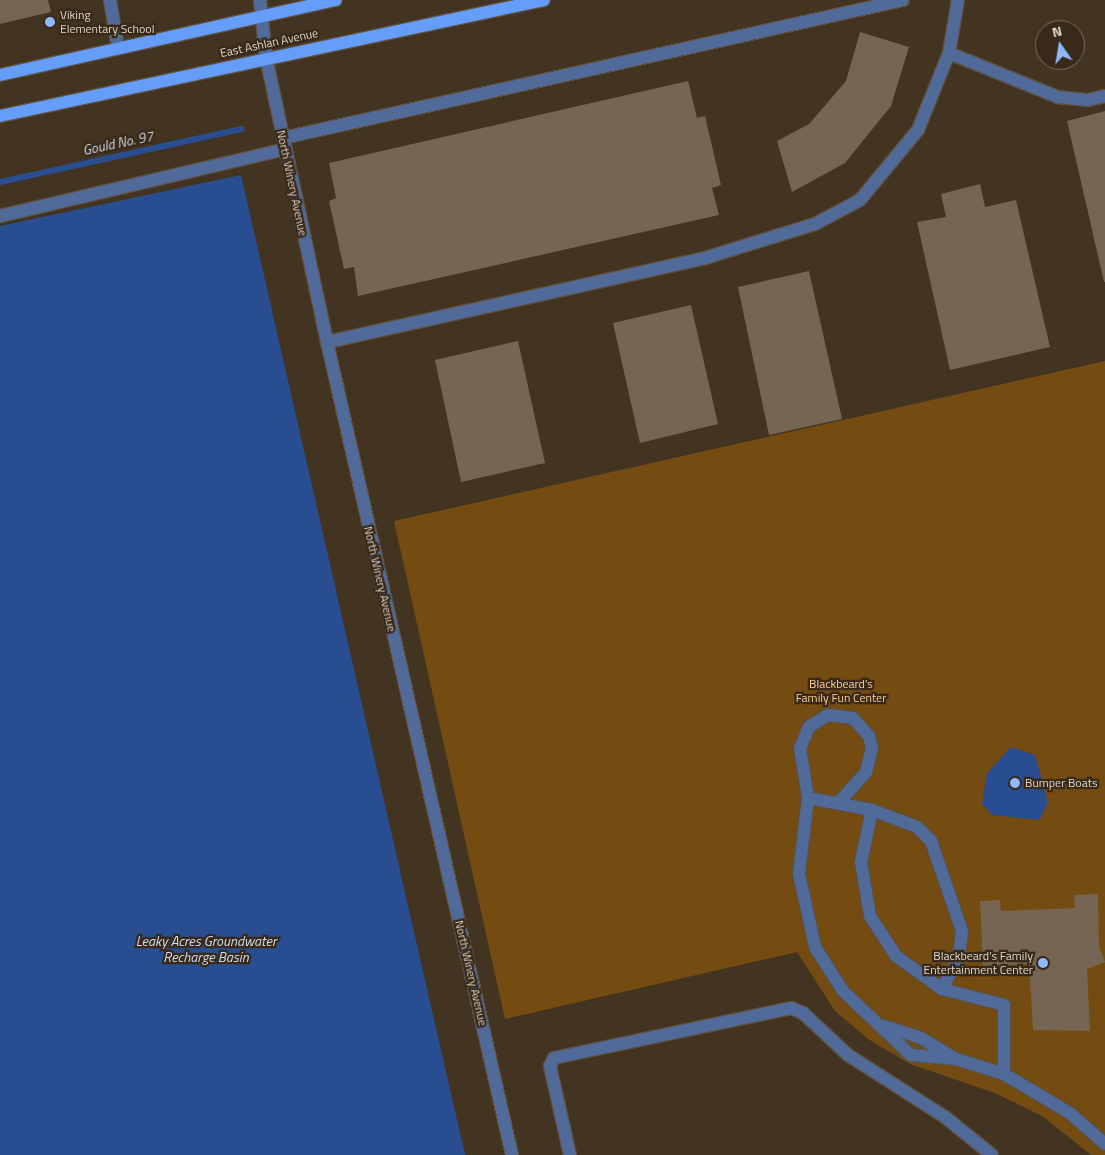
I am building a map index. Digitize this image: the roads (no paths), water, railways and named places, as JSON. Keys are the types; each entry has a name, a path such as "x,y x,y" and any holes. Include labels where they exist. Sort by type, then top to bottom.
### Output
{"main road":[{"path":"0,75 336,0"},
{"name":"East Ashlan Avenue","path":"0,116 266,57 544,0"}],"street":[{"path":"110,0 118,48"},
{"name":"North Winery Avenue","path":"260,0 266,57 327,342 512,1155"},
{"path":"0,216 284,144 903,0"},
{"path":"327,342 705,258 815,224 860,200 880,180 918,130 949,53 958,0"},
{"path":"949,53 1058,97 1088,100 1105,96"},
{"path":"840,801 866,772 872,748 862,726 841,714 818,719 802,737 801,759 808,798 798,874 806,925 843,991 911,1055 956,1060 1004,1074 1071,1114 1105,1144"},
{"path":"808,798 840,801 872,810 916,827 932,841 962,931 959,957 942,989"},
{"path":"872,810 861,862 870,916 896,956 942,989 1004,1005 1004,1074"},
{"path":"570,1155 550,1066 554,1058 791,1008 804,1013 848,1055 945,1117 992,1155"},
{"path":"880,1025 921,1038 956,1060"}],"water":[{"name":"Leaky Acres Groundwater Recharge Basin","path":"241,175 465,1155 0,1155 0,226"},
{"name":"Bumper Boats","path":"1011,747 1035,755 1048,803 1039,820 992,815 982,804 987,773"}],"waterway":[{"name":"Gould No. 97","path":"0,182 241,129"}],"place":[{"name":"Viking Elementary School","path":"50,22"},
{"name":"Bumper Boats","path":"1015,783"},
{"name":"Blackbeard's Family Entertainment Center","path":"1043,963"}],"park label":[{"name":"Blackbeard's Family Fun Center","path":"841,691"}]}
